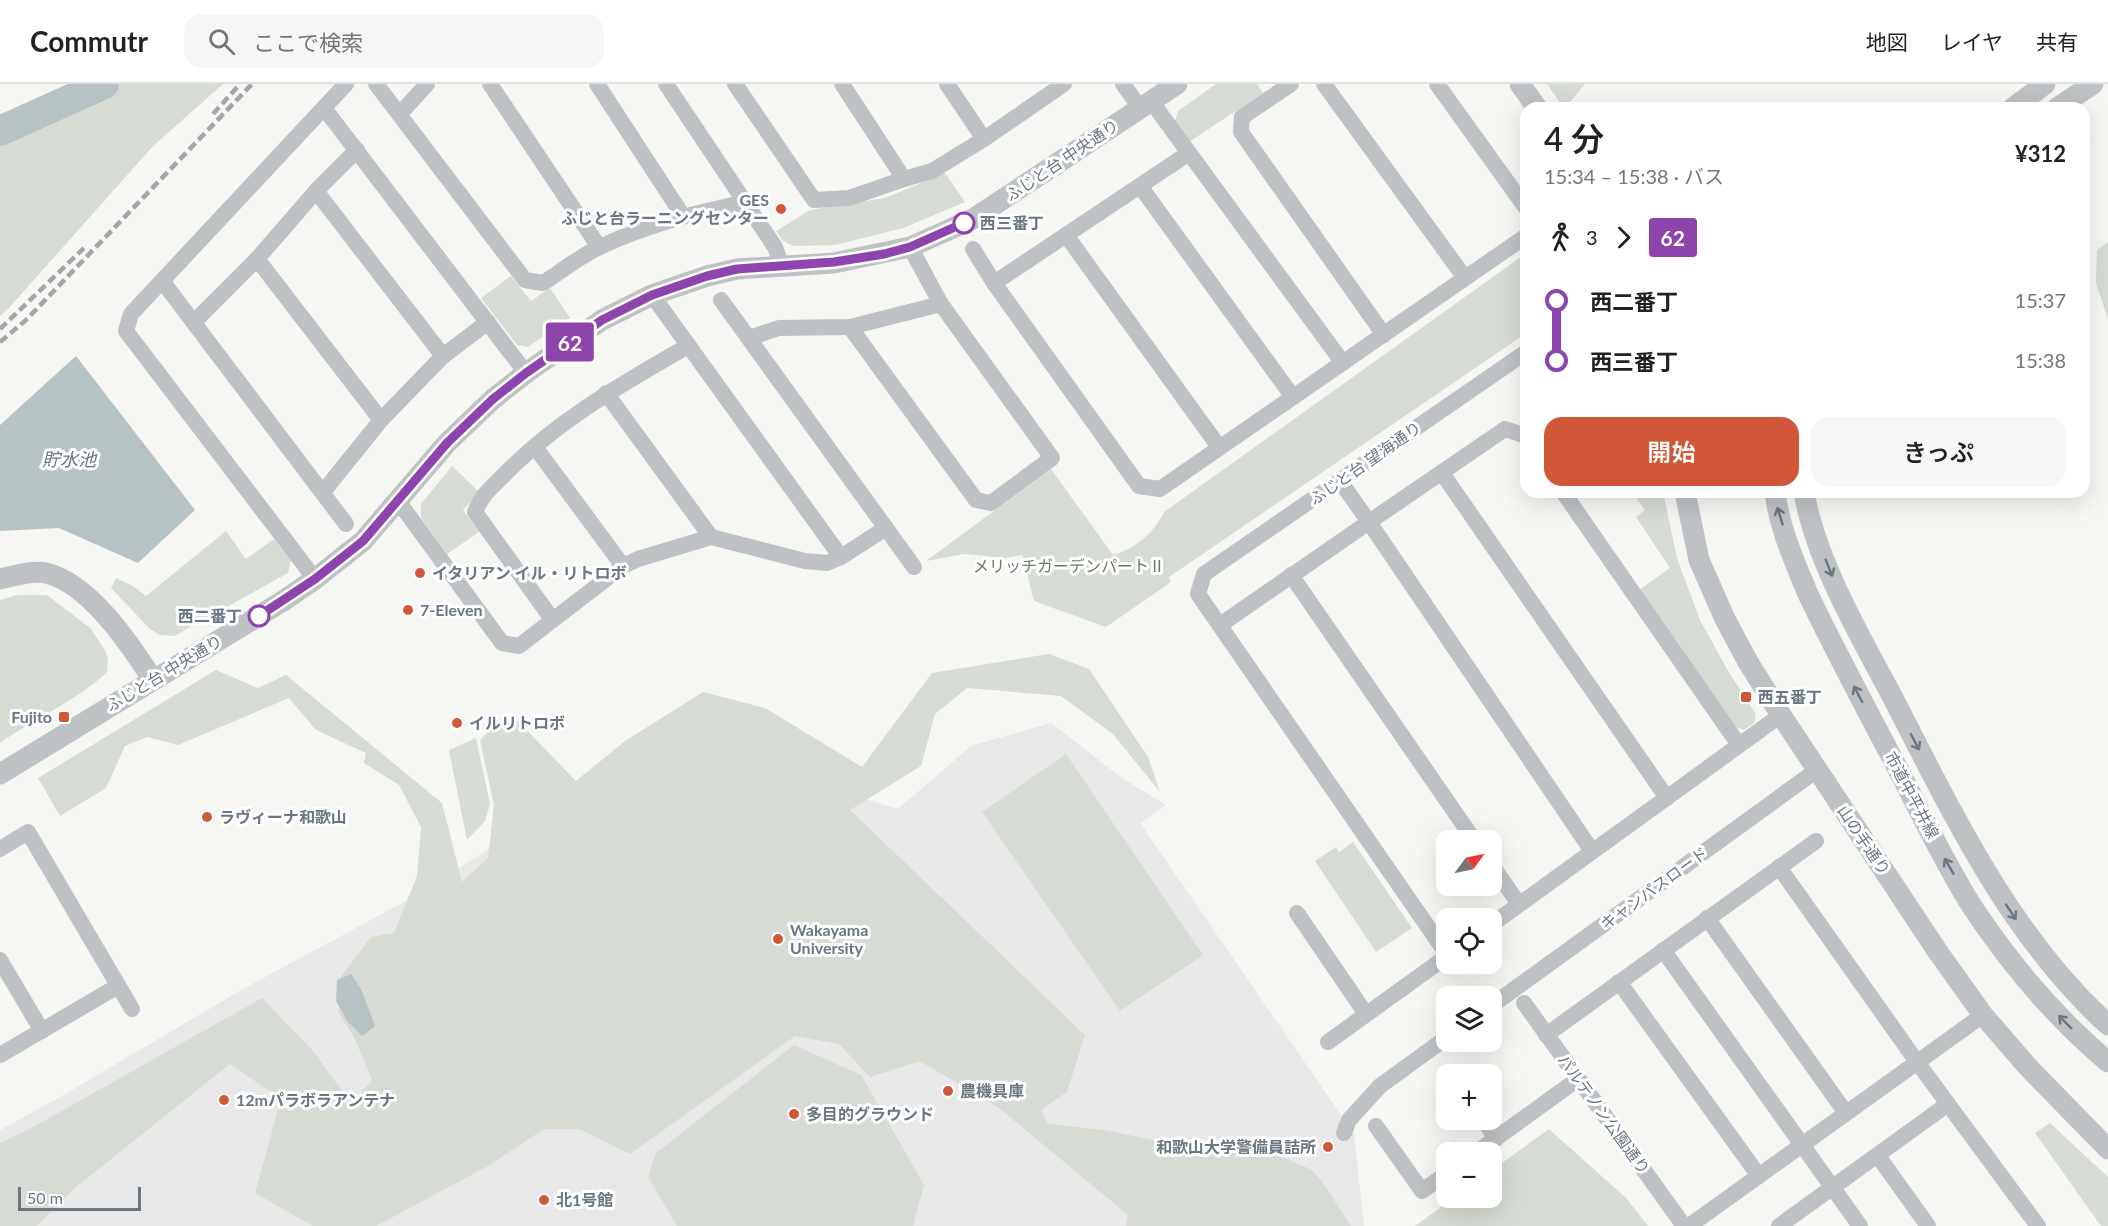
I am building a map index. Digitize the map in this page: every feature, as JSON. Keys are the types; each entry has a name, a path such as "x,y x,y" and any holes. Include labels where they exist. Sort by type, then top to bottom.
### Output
{"street":[{"path":"315,579 126,331 131,314 346,84"},
{"path":"376,84 525,280 543,283 599,247 683,216 747,202"},
{"path":"400,114 427,84"},
{"path":"490,84 599,247"},
{"path":"597,84 683,216"},
{"path":"666,84 747,202 775,247 782,266"},
{"path":"735,84 814,200 849,198 904,178 916,177 932,171 984,139 1059,86"},
{"path":"842,84 904,178"},
{"path":"947,84 984,139"},
{"path":"1123,84 1146,105 1189,153 1343,363"},
{"name":"ふじと台 中央通り","path":"0,774 283,601 315,579 363,541 447,443 493,399 602,320 652,295 707,276 737,269 834,262 884,254 910,247 973,219 1177,84"},
{"path":"1291,84 1242,117 1241,132 1384,335"},
{"path":"1324,84 1465,278"},
{"path":"1437,84 1520,200"},
{"path":"1520,84 1533,102"},
{"path":"2021,102 2045,84"},
{"path":"2066,102 2093,84"},
{"path":"324,108 526,373"},
{"path":"194,322 257,259 316,191 357,150"},
{"path":"994,283 1189,153"},
{"path":"1140,186 1293,397"},
{"path":"316,191 443,356"},
{"path":"1066,236 1219,447"},
{"path":"973,249 994,283 1139,486 1160,489 1520,240"},
{"path":"850,327 976,500 991,503 1052,458 941,304 910,247"},
{"path":"257,259 381,420"},
{"path":"163,282 346,524"},
{"path":"652,295 842,557"},
{"path":"721,300 914,567"},
{"path":"748,338 779,328 850,327 941,304"},
{"path":"323,492 381,420 443,356 488,322"},
{"path":"552,620 476,512 480,500 516,462 606,393 688,346"},
{"name":"ふじと台 望海通り","path":"1220,625 1198,594 1204,574 1520,356"},
{"path":"606,393 711,537"},
{"path":"1436,940 1220,625 1505,429 1520,434"},
{"path":"535,447 622,566"},
{"path":"1442,473 1667,798"},
{"path":"1340,481 1592,851"},
{"path":"1567,498 1739,745"},
{"name":"山の手通り","path":"1686,498 1699,560 1734,636 1781,715 1938,952 1983,1015 2027,1066 2108,1149"},
{"name":"市道中平井線","path":"1776,498 1790,548 1807,592 1942,853 1972,906 2000,947 2031,986 2108,1062"},
{"name":"市道中平井線","path":"1806,498 1818,542 1856,629 1970,845 2026,934 2055,970 2108,1025"},
{"path":"398,501 502,643 519,646 622,566 638,559 711,537 805,561 827,563 842,557 886,528"},
{"path":"0,579 44,572 66,580 83,593 118,631 153,680"},
{"path":"1291,575 1467,830"},
{"path":"1502,917 1781,715"},
{"name":"キャンパスロード","path":"1502,998 1817,770"},
{"path":"0,849 28,832 132,1009"},
{"path":"1546,1035 1816,841"},
{"path":"1779,867 1917,1062 2038,1226"},
{"path":"1502,880 1519,904"},
{"path":"1297,913 1366,1014"},
{"path":"1707,918 1846,1113"},
{"path":"1663,950 1860,1226"},
{"path":"0,960 42,1031"},
{"path":"1328,1042 1436,962"},
{"path":"1619,982 1759,1176"},
{"path":"0,1055 118,986"},
{"name":"パルテノン公園通り","path":"1524,1003 1684,1226"},
{"path":"1689,1226 1983,1015"},
{"path":"1344,1133 1348,1120 1380,1086 1436,1045"},
{"path":"1491,1142 1578,1079"},
{"path":"1787,1224 1948,1104"},
{"path":"1376,1125 1422,1191 1436,1181"},
{"path":"1491,1130 1496,1138"},
{"path":"1878,1156 1928,1226"}],"shaded area":[{"name":"Wakayama University","path":"1051,723 1122,778 1166,805 1140,823 1354,1134 1364,1226 0,1226 0,1130 243,989 430,888 644,745 806,781 898,809 971,746"}],"green space":[{"path":"120,84 223,84 153,146 0,316 0,146"},
{"path":"1216,84 1257,84 1263,93 1189,142 1175,121 1178,111"},
{"path":"1547,84 1585,84 1570,102 1560,102"},
{"path":"945,173 965,202 903,228 835,245 793,246 783,241 776,231 810,210 885,198"},
{"path":"2108,242 2108,319 2096,283 2097,250"},
{"name":"メリッチガーデンパートⅡ","path":"1520,258 1520,337 1169,577 1171,582 1106,627 1034,601 1022,555 1005,558 965,554 926,561 1051,469 1113,555 1129,549 1143,539 1155,527 1164,512"},
{"path":"511,276 531,301 550,288 570,318 528,347 517,345 481,298"},
{"path":"452,466 479,492 463,510 479,532 447,554 421,518 421,504"},
{"path":"1636,498 1664,498 1677,558 1700,620 1728,671 1756,714 1754,723 1744,730 1734,727 1639,590 1670,568 1636,517 1645,510"},
{"path":"226,531 246,559 274,539 291,560 288,573 174,636 160,635 150,629 111,588 116,578 133,586 146,596"},
{"path":"17,595 47,595 90,628 105,650 108,659 107,672 82,692 0,743 0,600"},
{"path":"1049,654 1089,669 1148,757 1160,792 1113,734 1061,696 967,688 935,714 921,766 850,810 1085,1035 1067,1092 1041,1110 1048,1124 1104,1130 1168,1143 1264,1149 1312,1170 1351,1226 1126,1226 1128,1215 999,1108 920,1061 870,1077 839,1044 795,1036 630,1154 579,1129 544,1129 488,1166 376,1226 313,1226 255,1193 281,1099 230,1064 76,1187 37,1226 0,1226 0,1143 28,1130 262,998 313,1051 351,1103 372,1080 355,1039 339,1013 340,978 371,937 394,933 417,876 421,827 399,785 364,763 366,753 316,730 289,698 178,745 147,737 125,746 106,788 60,816 38,778 216,670 258,688 286,675 442,803 462,882 488,858 494,805 480,740 500,721 512,715 576,781 625,741 703,692 765,708 862,767 932,673"},
{"path":"476,738 490,804 485,821 467,840 449,750"},
{"path":"1066,754 1203,955 1120,1011 982,812"},
{"path":"1353,842 1412,928 1376,952 1315,861 1336,847 1339,852"},
{"name":"多目的グラウンド","path":"794,1045 861,1075 924,1185 913,1226 677,1226 648,1177 656,1153"},
{"path":"2050,1123 2108,1177 2108,1226 2101,1226 2035,1133"},
{"path":"1549,1129 1626,1198 1648,1226 1415,1226 1440,1208 1502,1208 1502,1163"}],"water":[{"name":"貯水池","path":"76,356 195,510 138,563 59,528 0,531 0,425"},
{"path":"351,974 361,989 375,1026 362,1036 348,1022 336,1001 337,980"}],"waterway":[{"path":"0,131 104,84"}],"railway":[{"path":"213,114 240,84"},
{"path":"0,342 25,321 252,84"},
{"path":"0,329 84,248"}],"bus line":[{"name":"62","path":"259,616 315,579 363,541 447,443 493,399 602,320 652,295 707,276 737,269 834,262 884,254 910,247 964,223"}],"place":[{"name":"GES ふじと台ラーニングセンター","path":"781,209"},
{"name":"西三番丁","path":"964,223"},
{"name":"イタリアン イル・リトロボ","path":"420,573"},
{"name":"7-Eleven","path":"408,610"},
{"name":"西二番丁","path":"259,616"},
{"name":"西五番丁","path":"1746,697"},
{"name":"Fujito","path":"64,717"},
{"name":"イルリトロボ","path":"457,723"},
{"name":"ラヴィーナ和歌山","path":"207,817"},
{"name":"Wakayama University","path":"778,939"},
{"name":"農機具庫","path":"948,1091"},
{"name":"12mパラボラアンテナ","path":"224,1100"},
{"name":"多目的グラウンド","path":"794,1114"},
{"name":"和歌山大学警備員詰所","path":"1328,1147"},
{"name":"北1号館","path":"544,1200"}]}
